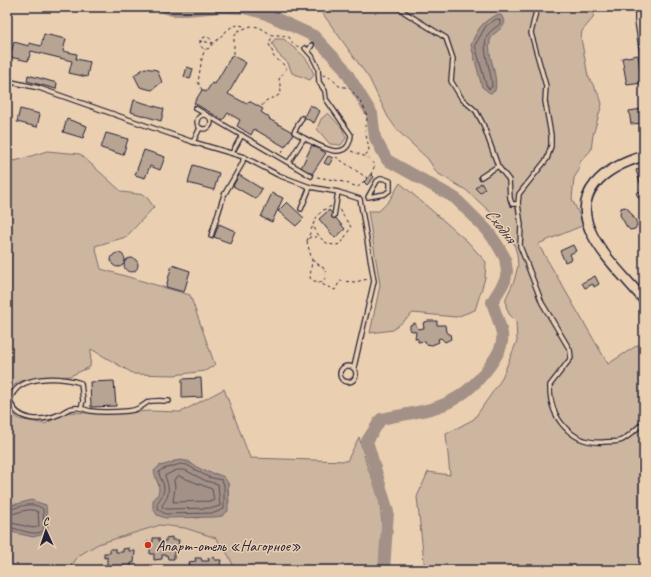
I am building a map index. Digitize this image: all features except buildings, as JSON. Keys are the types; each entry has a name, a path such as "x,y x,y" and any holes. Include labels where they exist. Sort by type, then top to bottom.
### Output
{"street":[{"path":"644,156 610,171 595,182 586,198 586,214 592,235 644,300"}],"lane":[{"path":"399,7 404,12 446,38 453,59 451,81 462,99 476,111 483,124 498,166 509,180 510,198 512,204 518,204"},
{"path":"537,7 531,33 546,86 544,95 551,135 551,146 546,159 519,194 518,204 521,225 520,246 526,264 542,303 570,350 570,358 550,385 550,398 556,417 568,432 585,441 596,443 622,440 644,422"},
{"path":"640,7 637,14 637,20 644,67"},
{"path":"302,118 294,132 330,151 336,152 345,148 350,140 351,135 326,99 325,91 319,82 318,68 306,49 312,44"},
{"path":"7,81 39,88 193,142 244,157 278,175 310,187 338,192 360,199 368,197 388,192 391,187 390,182 385,178 379,179 368,197"},
{"path":"195,108 311,176"},
{"path":"200,128 197,124 198,118 203,115 208,116"},
{"path":"200,128 206,129 210,126 211,121 208,116"},
{"path":"193,142 200,128"},
{"path":"232,153 242,135"},
{"path":"289,162 304,138"},
{"path":"211,236 224,195 242,164 244,157"},
{"path":"481,177 498,166"},
{"path":"301,209 310,187"},
{"path":"334,216 338,192"},
{"path":"354,367 346,366 342,369 340,374 343,380 350,382 355,378 354,367 374,281 360,199"},
{"path":"81,408 83,401 81,383 61,379 30,381 21,385 15,390 9,401 16,412 29,419 48,418 71,408 81,408 92,412 129,411 137,410 148,402 169,401"}],"path":[{"path":"205,49 210,47 212,43 233,26 241,25 246,27 259,27 272,35 281,34 289,37 294,45 306,49"},
{"path":"234,54 234,37 238,31 246,27"},
{"path":"262,106 269,98 279,95 281,91 279,79 286,69 284,65 273,56 273,52 269,44 272,35"},
{"path":"205,49 201,47 200,41 202,37 207,36 211,39 212,43"},
{"path":"200,41 212,43"},
{"path":"202,90 198,82 205,49"},
{"path":"318,72 331,78 340,86 350,88 362,105 366,113 367,119 365,128 369,142 369,152 365,155"},
{"path":"345,148 365,155 372,160 375,165 371,174"},
{"path":"311,176 358,186 366,178 330,151"},
{"path":"313,225 318,237 326,243 334,246 341,244 346,238 350,227 336,205 327,207 318,214 313,225 307,242 312,260 310,278 335,290 340,281 355,282 366,279 374,281"},
{"path":"307,242 310,237 318,237"},
{"path":"312,260 325,269 326,277 322,282 314,281"}],"shaded area":[{"path":"318,7 595,7 593,18 582,31 581,38 588,76 600,97 602,104 593,135 591,150 580,162 579,170 574,178 572,199 584,225 538,244 608,364 644,341 644,570 425,570 417,497 428,472 450,475 446,434 474,419 501,380 517,341 516,321 509,314 506,306 506,298 514,281 518,266 517,254 512,237 498,219 466,190 437,173 428,159 398,131 388,117 369,78"},
{"path":"275,39 284,39 302,54 308,62 314,75 310,80 292,73 288,63 278,54 272,43"},
{"path":"328,113 342,128 346,138 341,145 330,144 317,129 321,119"},
{"path":"47,151 80,154 122,192 145,195 154,207 126,237 95,246 101,269 190,295 215,365 205,371 174,375 134,374 91,349 90,367 70,376 36,378 21,381 7,390 7,159 15,161"},
{"path":"400,183 467,241 486,262 485,278 475,310 456,317 413,313 393,330 370,333 380,285 368,211 379,211 389,201"},
{"path":"224,389 250,458 347,461 359,437 368,469 379,493 382,524 380,570 235,570 229,556 216,538 185,528 160,525 98,544 78,556 69,570 7,570 7,531 18,533 16,503 7,507 7,409 19,419 45,424 67,412 107,414 149,411 181,412","holes":["174,461 189,461 195,467 209,473 217,474 228,483 229,503 198,518 189,517 153,500 159,493 159,485 156,479 159,466 167,465"]},
{"name":"Апарт-отель «Нагорное»","path":"117,522 223,524 252,570 7,570 7,540"}],"water":[{"path":"497,15 501,15 505,22 502,28 491,38 490,41 490,54 496,85 495,91 490,93 482,87 471,45 475,35 484,23"},
{"path":"181,460 188,462 204,471 224,477 228,483 228,511 222,516 165,518 157,515 153,508 153,500 158,493 159,487 154,471 159,466"},
{"path":"31,500 46,505 48,533 33,537 7,531 7,507"}],"waterway":[{"name":"Сходня","path":"164,7 172,10 220,7 244,8 264,13 314,36 343,67 372,114 375,138 387,160 455,198 487,230 505,258 507,271 505,281 492,302 502,334 502,343 489,367 466,392 454,400 414,413 381,419 367,441 388,512 384,570"}],"place":[{"name":"Апарт-отель «Нагорное»","path":"148,545"}]}
